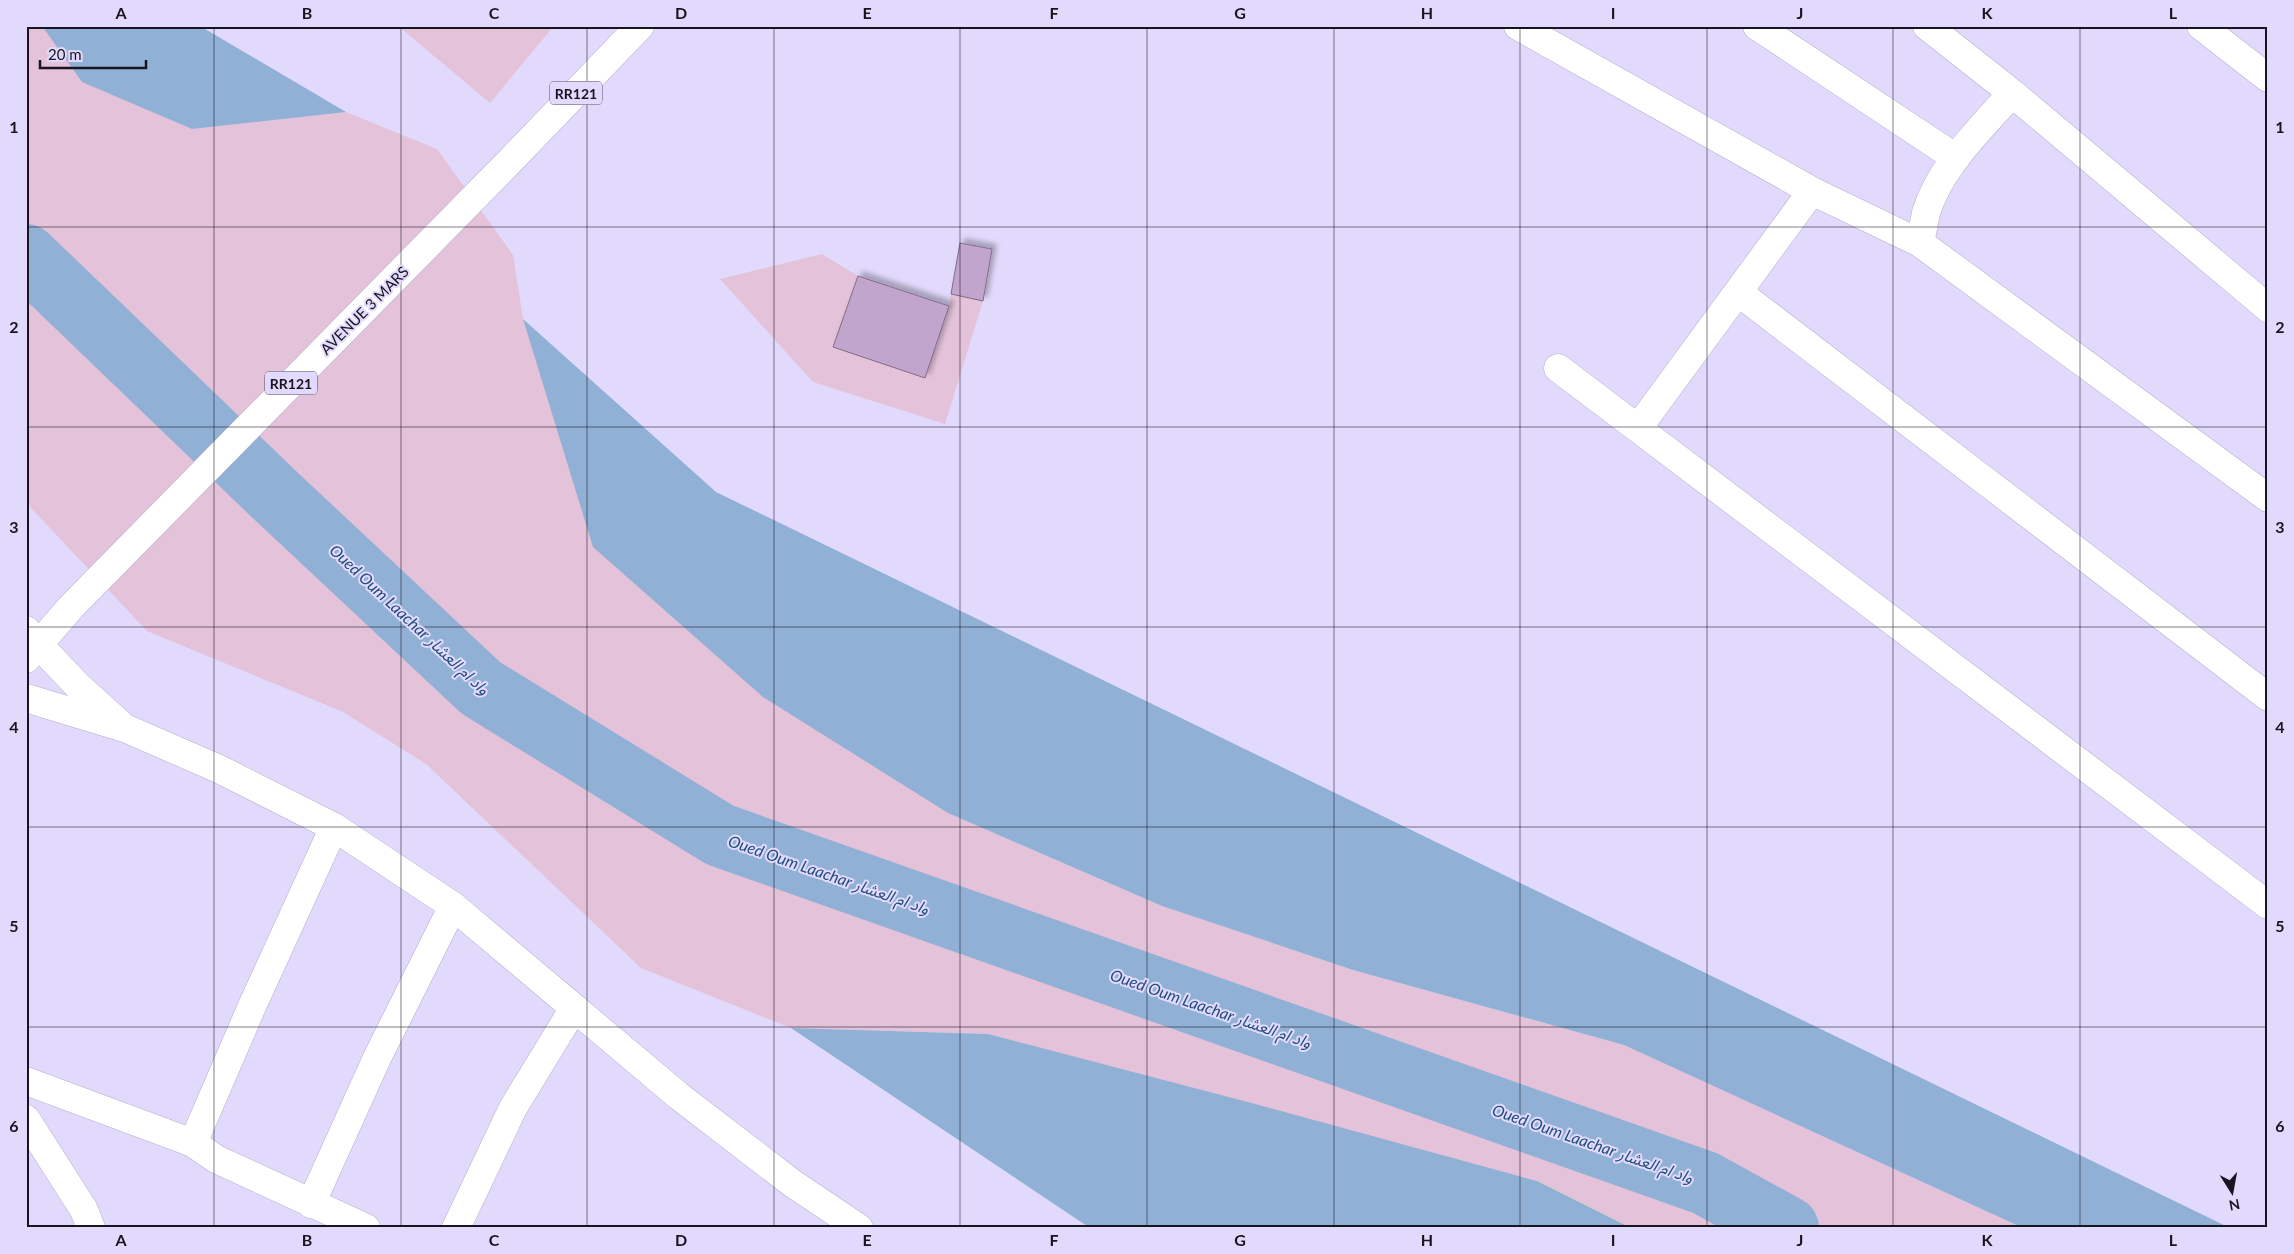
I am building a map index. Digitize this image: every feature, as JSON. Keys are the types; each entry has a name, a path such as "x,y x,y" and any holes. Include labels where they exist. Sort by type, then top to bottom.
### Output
{"street":[{"name":"AVENUE 3 MARS","path":"30,644 71,607 512,160 640,26"},
{"path":"1518,26 1812,191 1920,243 2268,498"},
{"path":"1757,26 1956,158"},
{"path":"1927,26 2012,93 2268,308"},
{"path":"2201,26 2268,78"},
{"path":"1920,243 1927,212 1937,188 1956,158 2012,93"},
{"path":"1638,428 1812,191"},
{"path":"1738,292 2268,697"},
{"path":"1558,368 2268,904"},
{"path":"30,644 124,728"},
{"path":"26,698 124,728 219,770 334,827 452,906 680,1097 792,1183 859,1228"},
{"path":"193,1143 253,1004 334,827"},
{"path":"311,1204 377,1058 452,906"},
{"path":"456,1228 514,1108 574,1008"},
{"path":"26,1081 193,1143 216,1159 366,1228"},
{"path":"26,1120 84,1210 91,1228"}],"shaded area":[{"path":"26,26 42,26 83,82 192,129 346,112 437,149 513,255 523,319 948,813 1162,906 1353,970 1624,1045 2023,1228 1631,1228 1537,1181 988,1034 791,1028 641,968 426,764 343,712 147,631 31,508 26,497"},
{"path":"398,26 554,26 490,103"},
{"path":"822,254 858,276 833,347 925,378 949,307 951,294 983,301 945,424 813,382 720,279"}],"water":[{"path":"42,26 200,26 346,112 192,129 82,82"},
{"path":"523,319 716,492 2230,1228 2023,1228 1624,1045 1353,970 1162,906 948,813 763,697 593,547"},
{"path":"791,1028 988,1034 1259,1105 1537,1181 1631,1228 1090,1228"}],"building":[{"path":"960,243 992,249 983,301 951,294"},
{"path":"858,276 949,306 925,378 833,347"}],"waterway":[{"name":"Oued Oum Laachar واد ام العشار","path":"26,256 277,497 481,688 720,835 1705,1183 1787,1228"}]}
